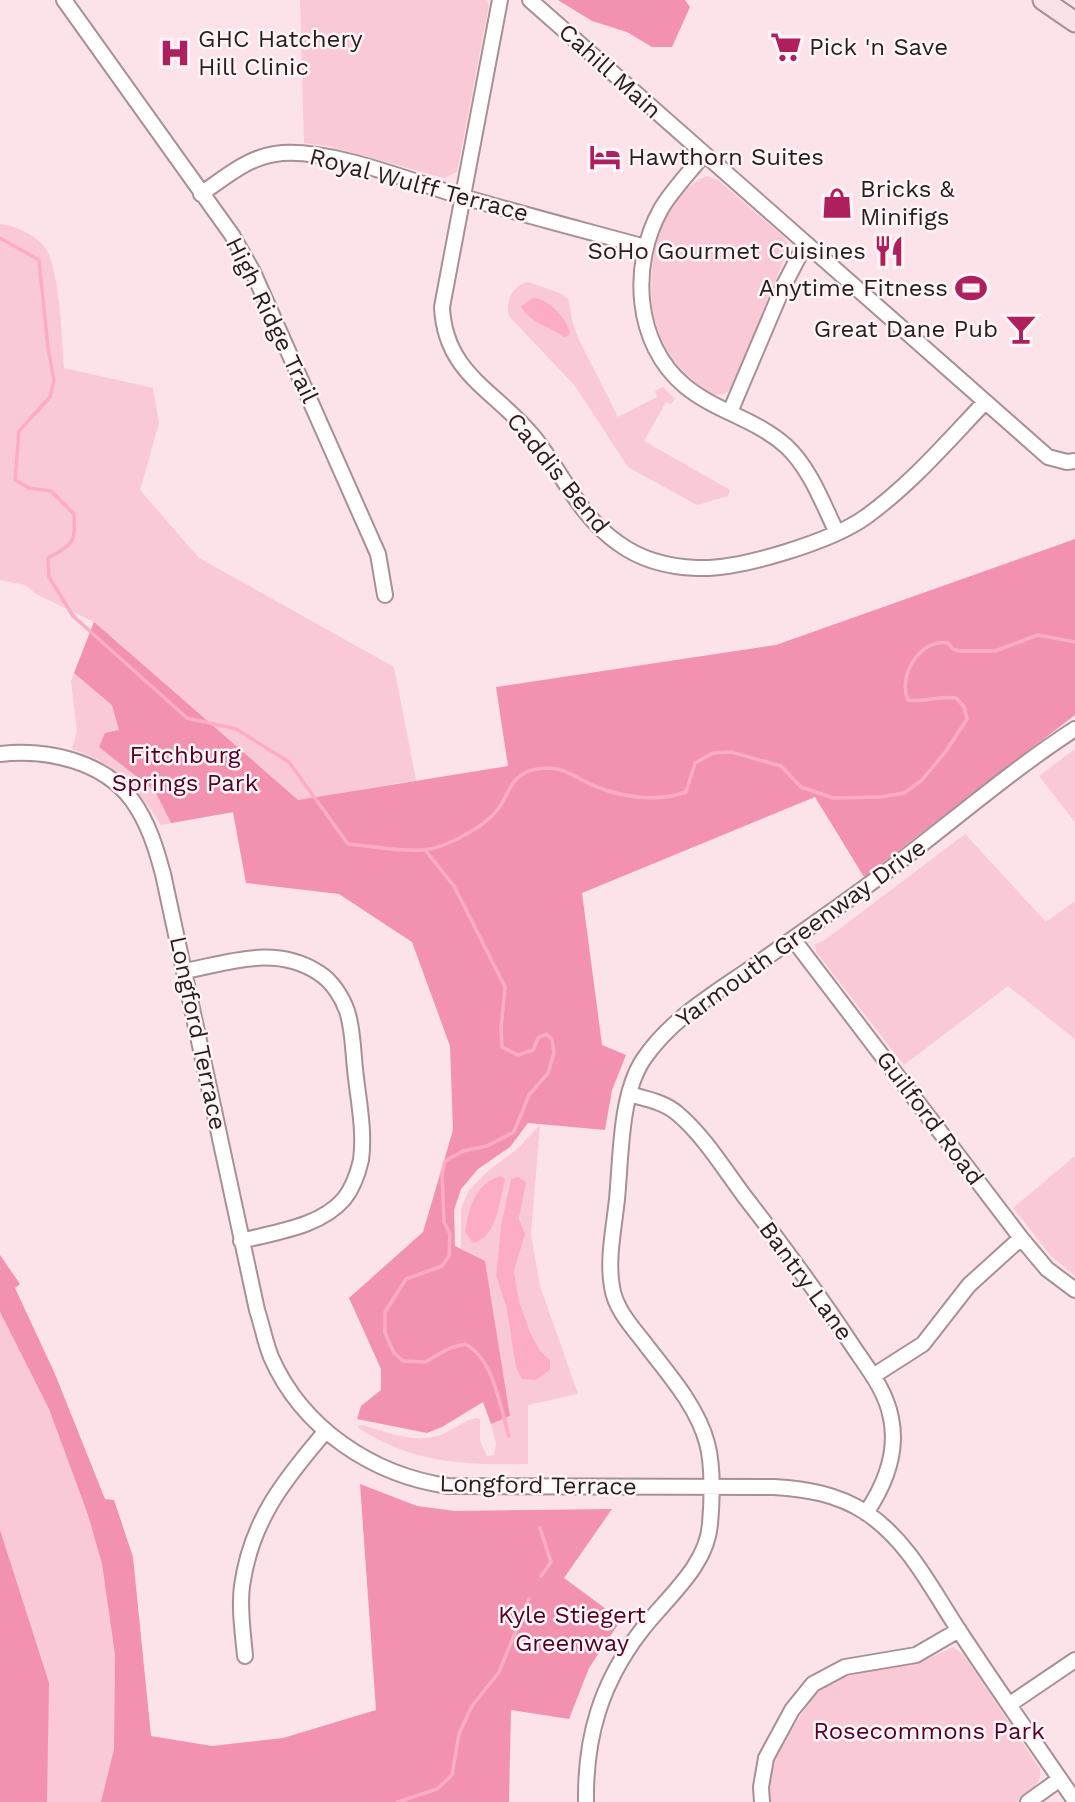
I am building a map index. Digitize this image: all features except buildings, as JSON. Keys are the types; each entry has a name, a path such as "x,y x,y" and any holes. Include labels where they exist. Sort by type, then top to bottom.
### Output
{"main road":[{"path":"1044,0 1075,22"}],"street":[{"name":"High Ridge Trail","path":"64,0 232,235 253,272 378,554 385,595"},
{"name":"Caddis Bend","path":"500,0 442,307 443,319 450,345 458,361 473,379 526,428 542,447 582,509 603,532 645,558 672,566 700,569 779,554 838,533 867,516 927,466 985,402"},
{"name":"Cahill Main","path":"530,0 1048,457 1067,462 1075,461"},
{"name":"Royal Wulff Terrace","path":"201,194 244,164 274,154 298,152 344,161 645,247"},
{"path":"704,154 662,207 645,247 642,306 655,347 669,369 700,398 770,434 787,447 815,486 838,533"},
{"path":"730,412 783,287 808,244"},
{"name":"Yarmouth Greenway Drive","path":"586,1802 586,1776 594,1720 612,1674 639,1633 696,1564 708,1542 708,1446 685,1397 620,1309 612,1291 610,1266 629,1094 642,1062 685,1015 878,877 1075,729"},
{"name":"Longford Terrace","path":"0,754 36,752 97,771 130,798 140,813 161,865 257,1310 271,1357 297,1400 325,1432 361,1457 393,1472 437,1484 470,1487 804,1489 838,1498 866,1513 896,1537 1075,1801"},
{"name":"Guilford Road","path":"793,939 1021,1238 1047,1269 1075,1290"},
{"path":"185,971 268,956 301,963 327,979 342,1001 349,1022 363,1138 356,1177 345,1198 331,1210 306,1223 242,1241"},
{"name":"Bantry Lane","path":"629,1094 671,1108 705,1143 818,1293 886,1398 891,1419 892,1449 886,1477 866,1513"},
{"path":"873,1376 923,1344 968,1285 1021,1238"},
{"path":"245,1656 242,1587 257,1529 287,1477 325,1432"},
{"path":"762,1802 761,1780 766,1758 792,1710 813,1684 845,1667 916,1655 959,1630"},
{"path":"1010,1704 1075,1660"},
{"path":"1028,1802 1060,1779"}],"green space":[{"path":"300,0 487,0 489,5 457,172 444,178 328,146 304,143"},
{"path":"558,0 685,0 690,7 672,47 652,47 627,32 592,21"},
{"path":"707,176 718,180 788,243 785,257 731,389 724,394 715,395 691,378 671,355 654,318 651,295 656,247 663,224 674,203 689,187"},
{"name":"Fitchburg Springs Park","path":"0,224 29,234 43,245 49,254 57,285 64,368 153,388 159,423 140,490 199,558 394,667 416,780 161,825 144,800 124,778 101,761 72,749 77,731 71,681 94,622 36,594 25,585 0,580"},
{"path":"528,282 560,293 568,299 580,342 618,417 657,397 655,391 663,387 675,399 671,404 666,402 644,441 730,490 728,496 697,505 628,467 575,386 509,316 511,294 518,286"},
{"name":"Fitchburg Springs Park","path":"1075,539 1075,715 864,877 815,797 582,893 602,1045 626,1055 612,1090 605,1130 528,1123 510,1147 478,1169 461,1189 454,1210 455,1246 485,1261 510,1416 491,1424 483,1402 427,1433 357,1419 361,1406 381,1390 381,1369 349,1298 423,1232 453,1130 450,1046 412,942 339,894 246,883 233,812 171,823 155,791 99,747 105,733 119,730 112,705 74,673 94,622 298,800 508,766 496,687 776,645"},
{"path":"1075,749 1075,822 1039,776"},
{"path":"965,834 1046,922 1075,901 1075,1039 1008,986 904,1065 816,952 815,944 825,940"},
{"path":"540,1125 531,1235 540,1286 578,1394 528,1405 528,1464 440,1460 398,1449 357,1427 362,1425 400,1436 428,1438 477,1418 480,1419 480,1441 487,1456 494,1455 496,1443 491,1424 510,1416 485,1262 461,1248 461,1208 469,1190 488,1171 516,1150","holes":["511,1180 524,1234 514,1271 519,1301 530,1332 550,1370 536,1380 510,1334 506,1306 496,1276 501,1225"]},
{"path":"1075,1156 1075,1276 1051,1256 1013,1208"},
{"name":"Kyle Stiegert Greenway","path":"0,1255 20,1284 15,1288 55,1374 105,1499 114,1500 133,1557 151,1736 212,1746 283,1738 376,1710 360,1484 417,1506 455,1511 612,1509 564,1578 621,1620 589,1668 569,1719 511,1710 509,1802 101,1802 114,1749 115,1655 102,1564 88,1515 49,1409 0,1312"},
{"path":"0,1312 49,1409 88,1515 102,1564 115,1655 114,1749 101,1802 0,1802"},
{"path":"0,1530 49,1683 47,1802 0,1802"},
{"name":"Rosecommons Park","path":"953,1647 963,1654 1040,1769 1037,1784 1017,1802 771,1802 769,1779 775,1756 815,1693 847,1676 925,1660"}],"shaded area":[{"path":"533,298 545,301 556,310 568,327 568,336 564,337 540,324 525,312 521,306"},
{"path":"501,1176 505,1179 492,1227 481,1240 473,1243 465,1232 471,1206 485,1184"},
{"path":"518,1177 526,1182 519,1218 525,1234 514,1271 519,1301 530,1332 540,1351 550,1360 550,1370 536,1380 522,1379 516,1367 506,1306 496,1276 501,1225 511,1179"}],"waterway":[{"path":"0,238 39,260 54,380 50,397 19,431 15,480 29,488 51,491 74,514 72,541 48,558 49,577 73,616 187,718 236,729 289,762 348,844 396,850 424,850 443,845 464,836 492,816 512,784 521,775 546,768 561,770 619,794 653,798 686,792 695,763 713,753 731,752 781,766 801,787 833,798 881,797 904,793 922,780 967,719 964,707 956,698 908,700 906,680 914,660 921,652 938,643 948,643 959,651 995,651 1038,635 1075,642"},
{"path":"425,850 454,886 505,987 502,1047 518,1055 533,1050 538,1038 546,1034 552,1039 554,1053 548,1073 529,1095 514,1132 487,1146 463,1151 445,1161 442,1173 444,1222 450,1234 449,1256 442,1266 406,1279 385,1312 385,1333 394,1353 403,1361 425,1362 450,1348 465,1344 475,1351 489,1372 509,1436"},
{"path":"540,1528 551,1562 541,1576"},
{"path":"398,1802 437,1789 452,1775 459,1734 472,1706 499,1672 529,1599"}],"place":[{"name":"Pick 'n Save","path":"786,47"},
{"name":"GHC Hatchery Hill Clinic","path":"175,53"},
{"name":"Hawthorn Suites","path":"605,157"},
{"name":"Bricks & Minifigs","path":"837,203"},
{"name":"SoHo Gourmet Cuisines","path":"889,251"},
{"name":"Anytime Fitness","path":"971,288"},
{"name":"Great Dane Pub","path":"1021,329"}]}
